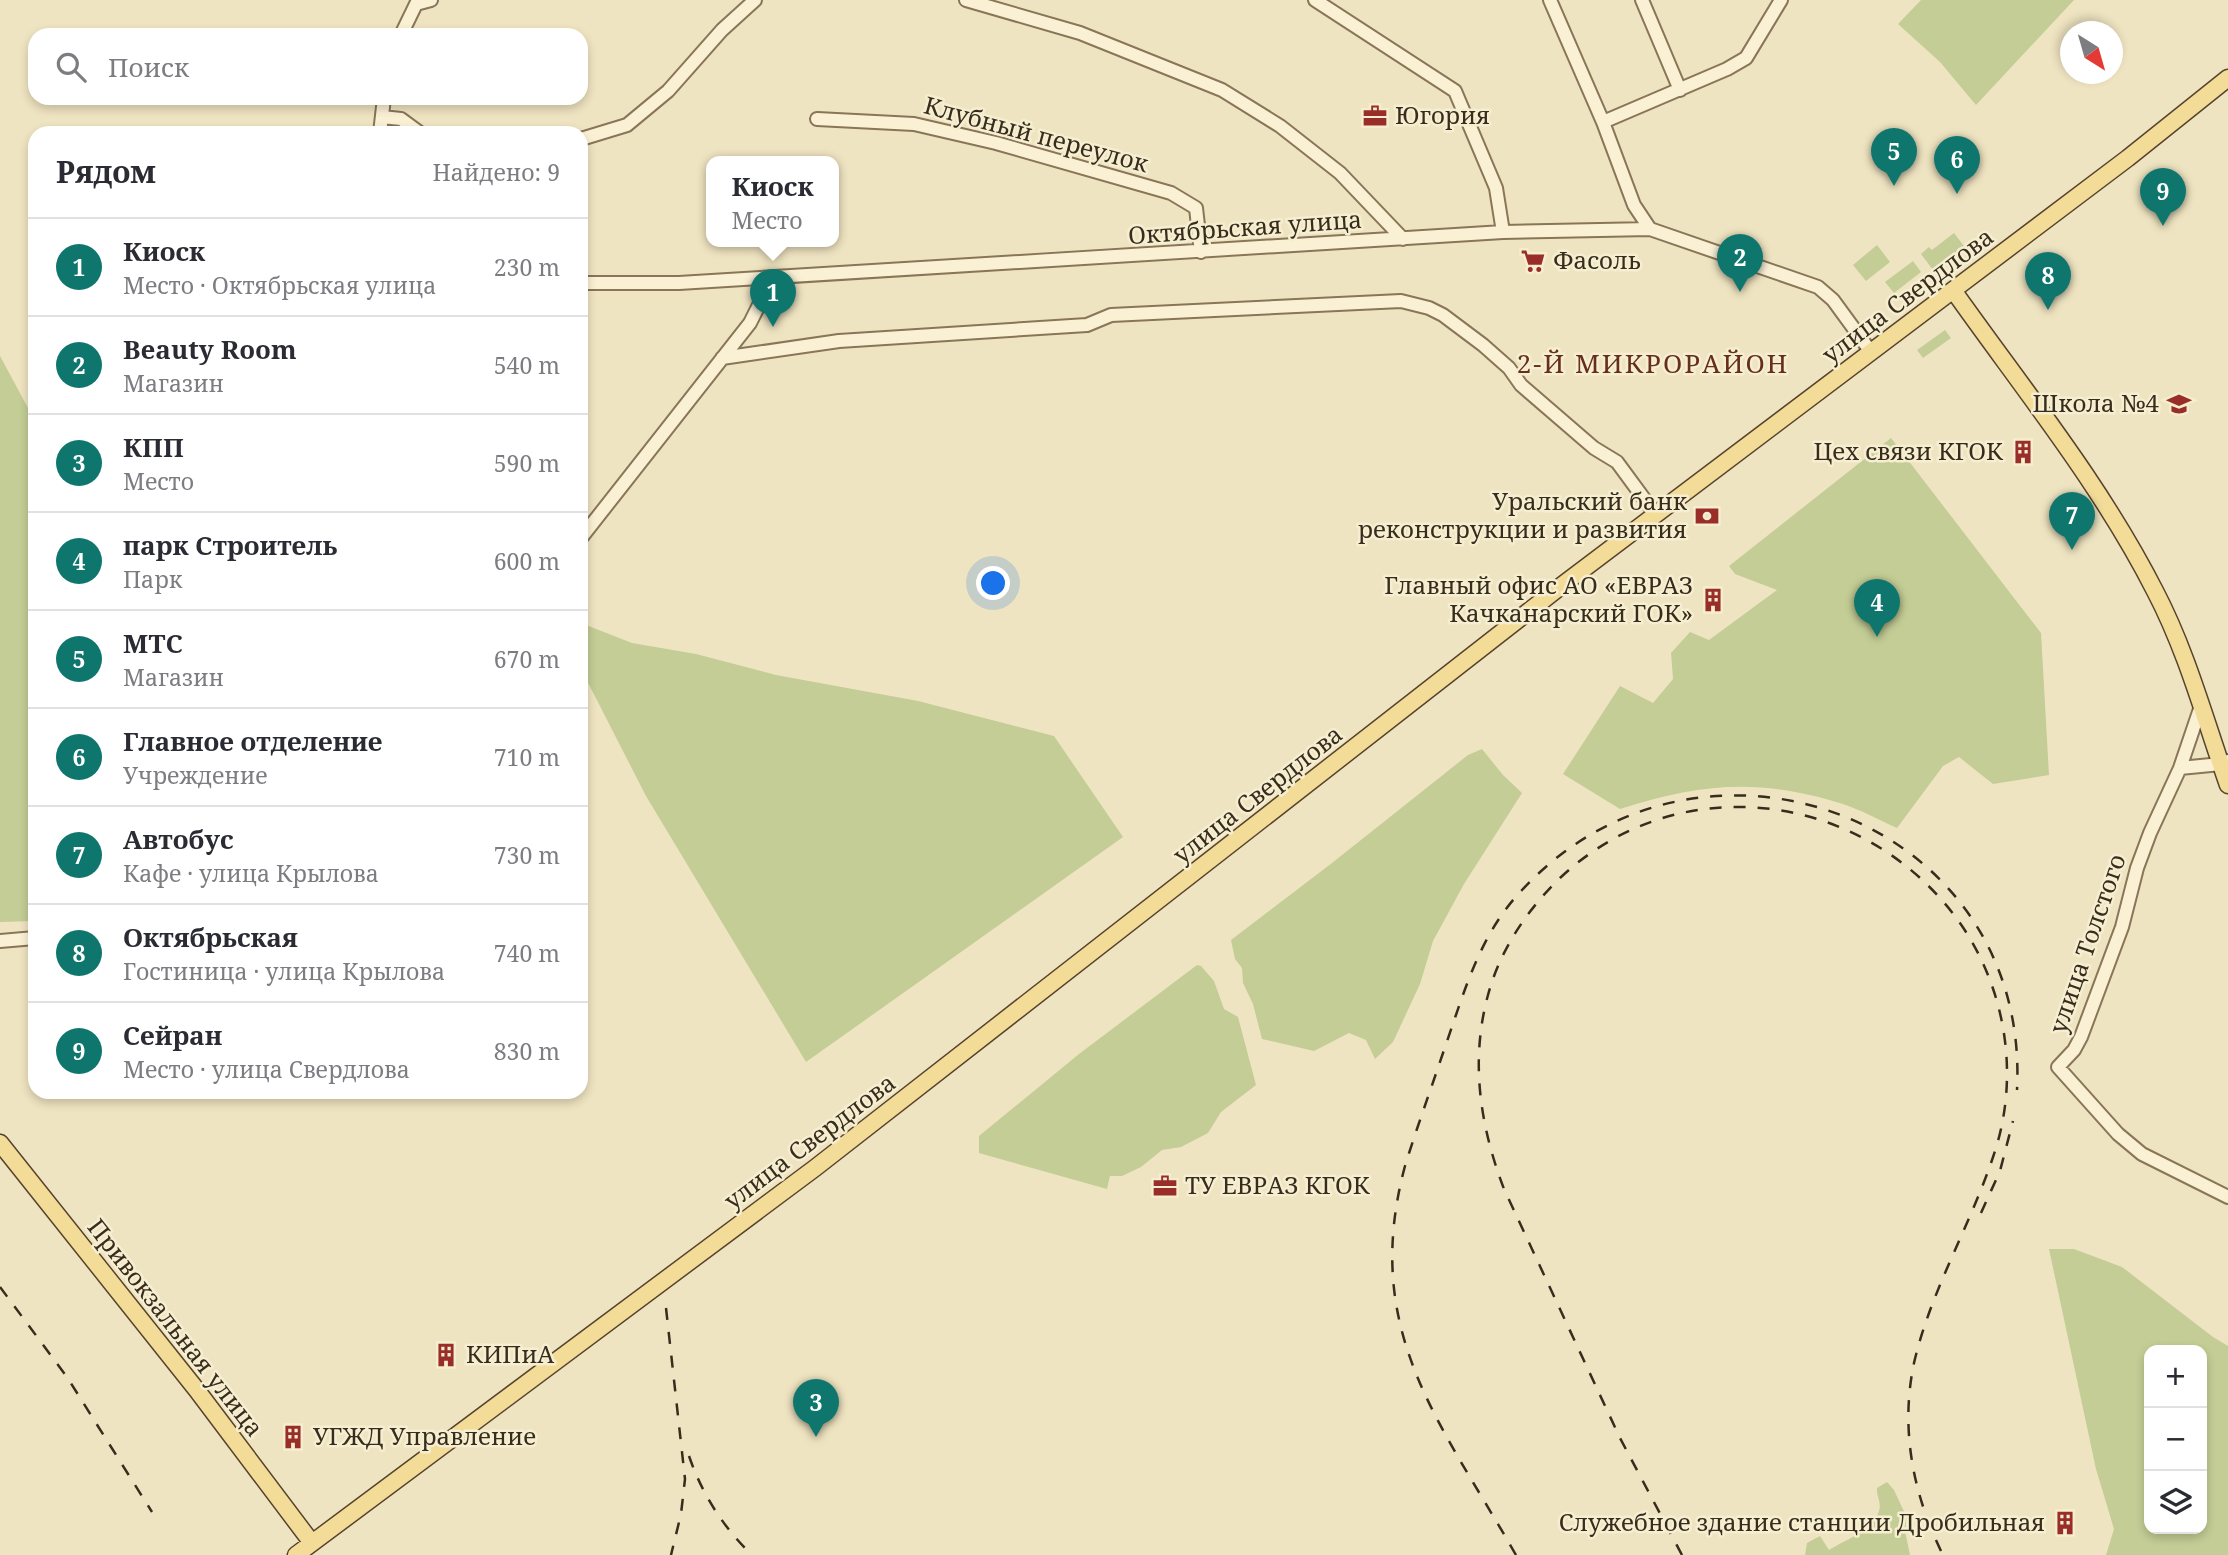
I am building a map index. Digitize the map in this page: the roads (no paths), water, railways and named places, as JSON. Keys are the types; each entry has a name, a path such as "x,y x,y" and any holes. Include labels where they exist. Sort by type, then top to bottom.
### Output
{"main road":[{"name":"улица Свердлова","path":"296,1555 826,1160 1656,515 2226,83"},
{"path":"1953,290 2088,475 2131,547 2183,654 2224,762 2228,785"},
{"name":"Привокзальная улица","path":"0,1143 196,1389 312,1543"}],"street":[{"path":"404,28 417,2 431,0"},
{"path":"588,137 626,125 668,91 722,30 755,0"},
{"path":"966,0 1080,33 1222,90 1280,126 1340,173 1403,239"},
{"path":"1315,0 1455,91 1496,188 1503,232"},
{"path":"1550,0 1603,122 1634,205 1650,229"},
{"path":"1642,0 1681,90"},
{"path":"1603,122 1681,90 1746,58 1781,0"},
{"path":"381,126 383,105"},
{"path":"382,117 401,119 410,126"},
{"name":"Клубный переулок","path":"817,118 914,124 996,143 1171,193 1196,208 1201,252"},
{"name":"Октябрьская улица","path":"588,283 772,279 1503,232 1650,229 1818,287 1833,300 1871,352"},
{"path":"588,529 750,323 772,279"},
{"path":"722,358 839,341 1087,325 1111,315 1401,301 1429,308 1443,315 1483,345 1509,368 1521,385 1594,447 1617,462 1656,515"},
{"name":"улица Толстого","path":"2201,706 2180,768 2141,856 2122,927 2081,1037 2074,1050 2058,1067 2118,1134 2142,1154 2228,1197"},
{"path":"2180,768 2224,762"},
{"path":"0,941 28,939"}],"railway":[{"path":"1516,1555 1435,1416 1415,1371 1400,1326 1393,1277 1394,1224 1405,1166 1414,1137 1474,966 1494,926 1522,890 1596,832 1677,801 1761,797 1842,816 1914,856 1971,917 2007,996 2017,1090"},
{"path":"1682,1555 1620,1438 1504,1189 1489,1141 1480,1093 1480,1044 1488,995 1507,947 1526,917 1560,878 1604,844 1652,822 1702,809 1754,807 1805,815 1854,833 1899,861 1940,898 1961,925 1992,985 2001,1017 2007,1084 1995,1151 1921,1336 1910,1388 1908,1412 1912,1461 1924,1509 1943,1555"},
{"path":"1981,1213 2000,1171 2013,1121"},
{"path":"0,1287 67,1377 152,1512"},
{"path":"666,1308 685,1479 681,1514 671,1555"},
{"path":"689,1456 700,1484 715,1509 752,1555"}],"place":[{"name":"Югория","path":"1375,116"},
{"name":"МТС","path":"1894,186"},
{"name":"Главное отделение","path":"1957,194"},
{"name":"Сейран","path":"2163,226"},
{"name":"Фасоль","path":"1533,261"},
{"name":"Beauty Room","path":"1740,292"},
{"name":"Октябрьская","path":"2048,310"},
{"name":"Киоск","path":"773,327"},
{"name":"Школа №4","path":"2179,404"},
{"name":"Цех связи КГОК","path":"2023,452"},
{"name":"Уральский банк реконструкции и развития","path":"1707,516"},
{"name":"Автобус","path":"2072,550"},
{"name":"Главный офис АО «ЕВРАЗ Качканарский ГОК»","path":"1713,600"},
{"name":"парк Строитель","path":"1877,637"},
{"name":"ТУ ЕВРАЗ КГОК","path":"1165,1186"},
{"name":"КИПиА","path":"446,1355"},
{"name":"УГЖД Управление","path":"293,1437"},
{"name":"КПП","path":"816,1437"},
{"name":"Служебное здание станции Дробильная","path":"2065,1523"}],"district":[{"name":"2-Й МИКРОРАЙОН","path":"1653,364"}]}
